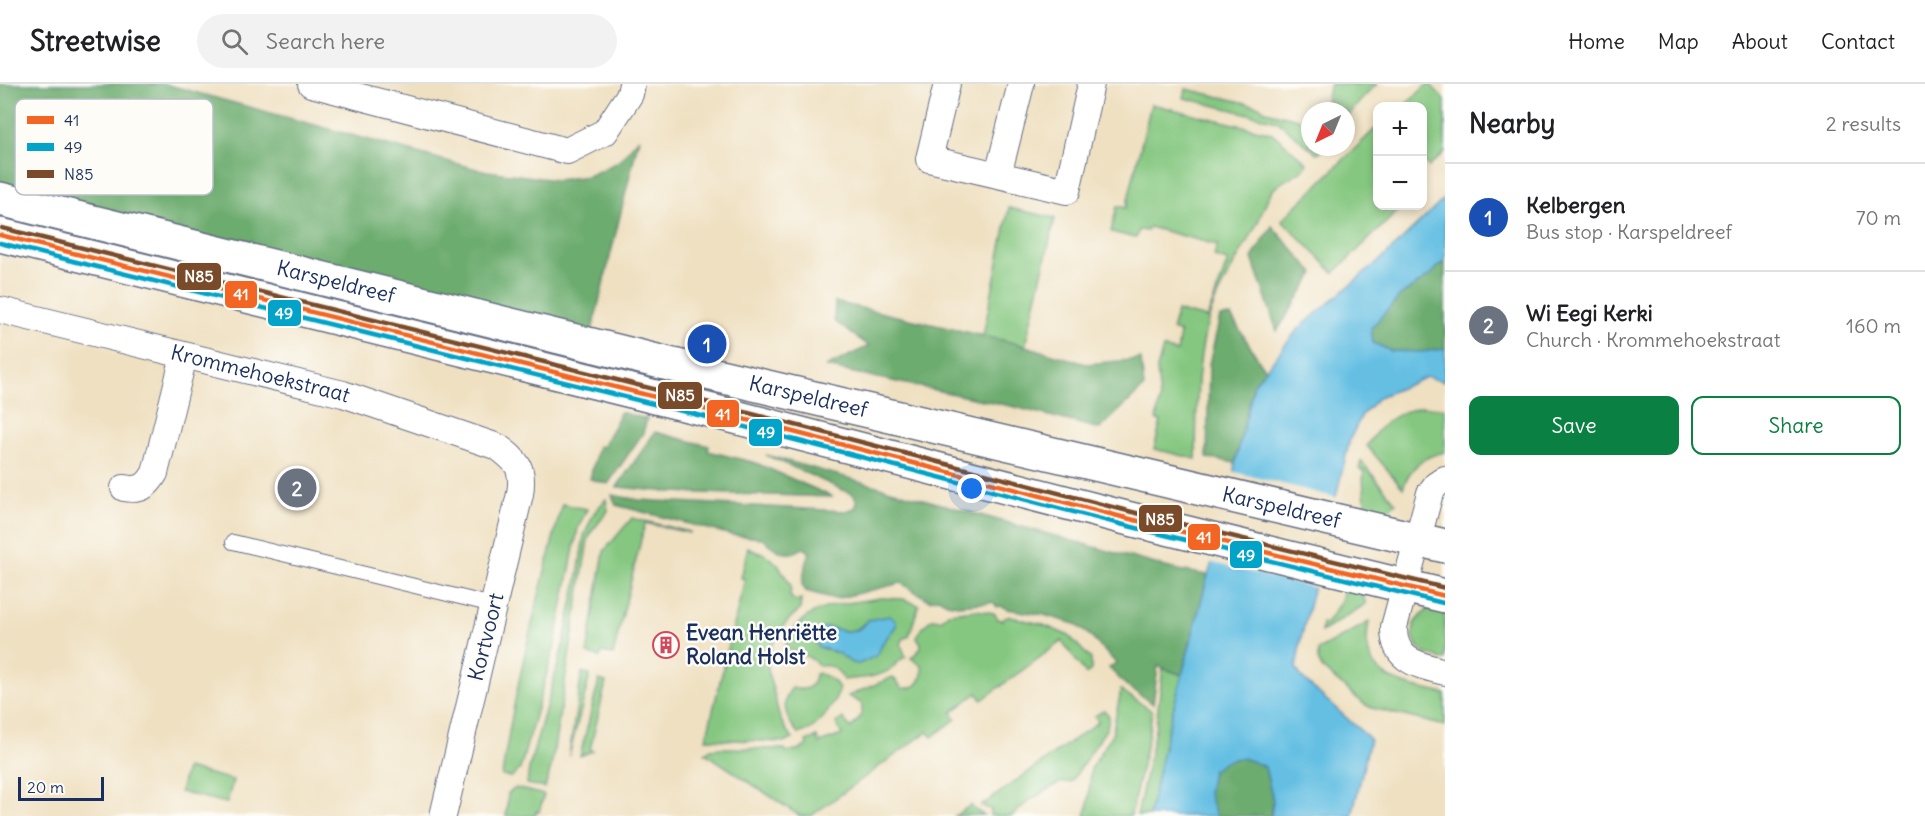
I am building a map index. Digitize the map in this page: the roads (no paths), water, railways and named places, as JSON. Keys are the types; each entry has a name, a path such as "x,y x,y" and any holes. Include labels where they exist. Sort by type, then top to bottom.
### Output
{"street":[{"path":"311,84 567,151 605,132 630,94 632,84"},
{"path":"947,84 929,159 1067,191 1091,84"},
{"path":"998,175 1021,84"},
{"name":"Karspeldreef","path":"0,199 673,365 1431,543"},
{"name":"Karspeldreef","path":"0,235 708,410 1122,517 1445,596"},
{"name":"Krommehoekstraat","path":"0,310 343,394 498,447 515,459"},
{"path":"124,488 135,490 141,488 147,485 155,473 184,356"},
{"name":"Kortvoort","path":"443,816 520,494 522,482 520,468 515,459"},
{"path":"1445,479 1430,493 1431,543 1405,586 1394,627 1397,646 1408,660 1445,672"}],"lane":[{"path":"233,542 493,605"}],"water":[{"path":"1445,198 1445,260 1430,275 1400,296 1371,328 1373,343 1391,351 1421,352 1445,349 1445,382 1427,377 1379,397 1362,415 1350,439 1296,668 1302,678 1370,739 1352,816 1271,816 1273,800 1265,767 1250,760 1238,758 1226,761 1212,771 1208,793 1216,816 1149,816 1165,741 1208,575 1234,496 1234,468 1254,384 1298,329 1387,254"},
{"path":"889,616 896,621 896,626 876,656 859,664 852,663 838,653 819,647 812,638 815,632 826,627 850,632 859,629 868,620"}],"place":[{"name":"Kelbergen","path":"707,344"},
{"name":"Wi Eegi Kerki","path":"297,488"},
{"name":"Evean Henriëtte Roland Holst","path":"666,645"}]}
